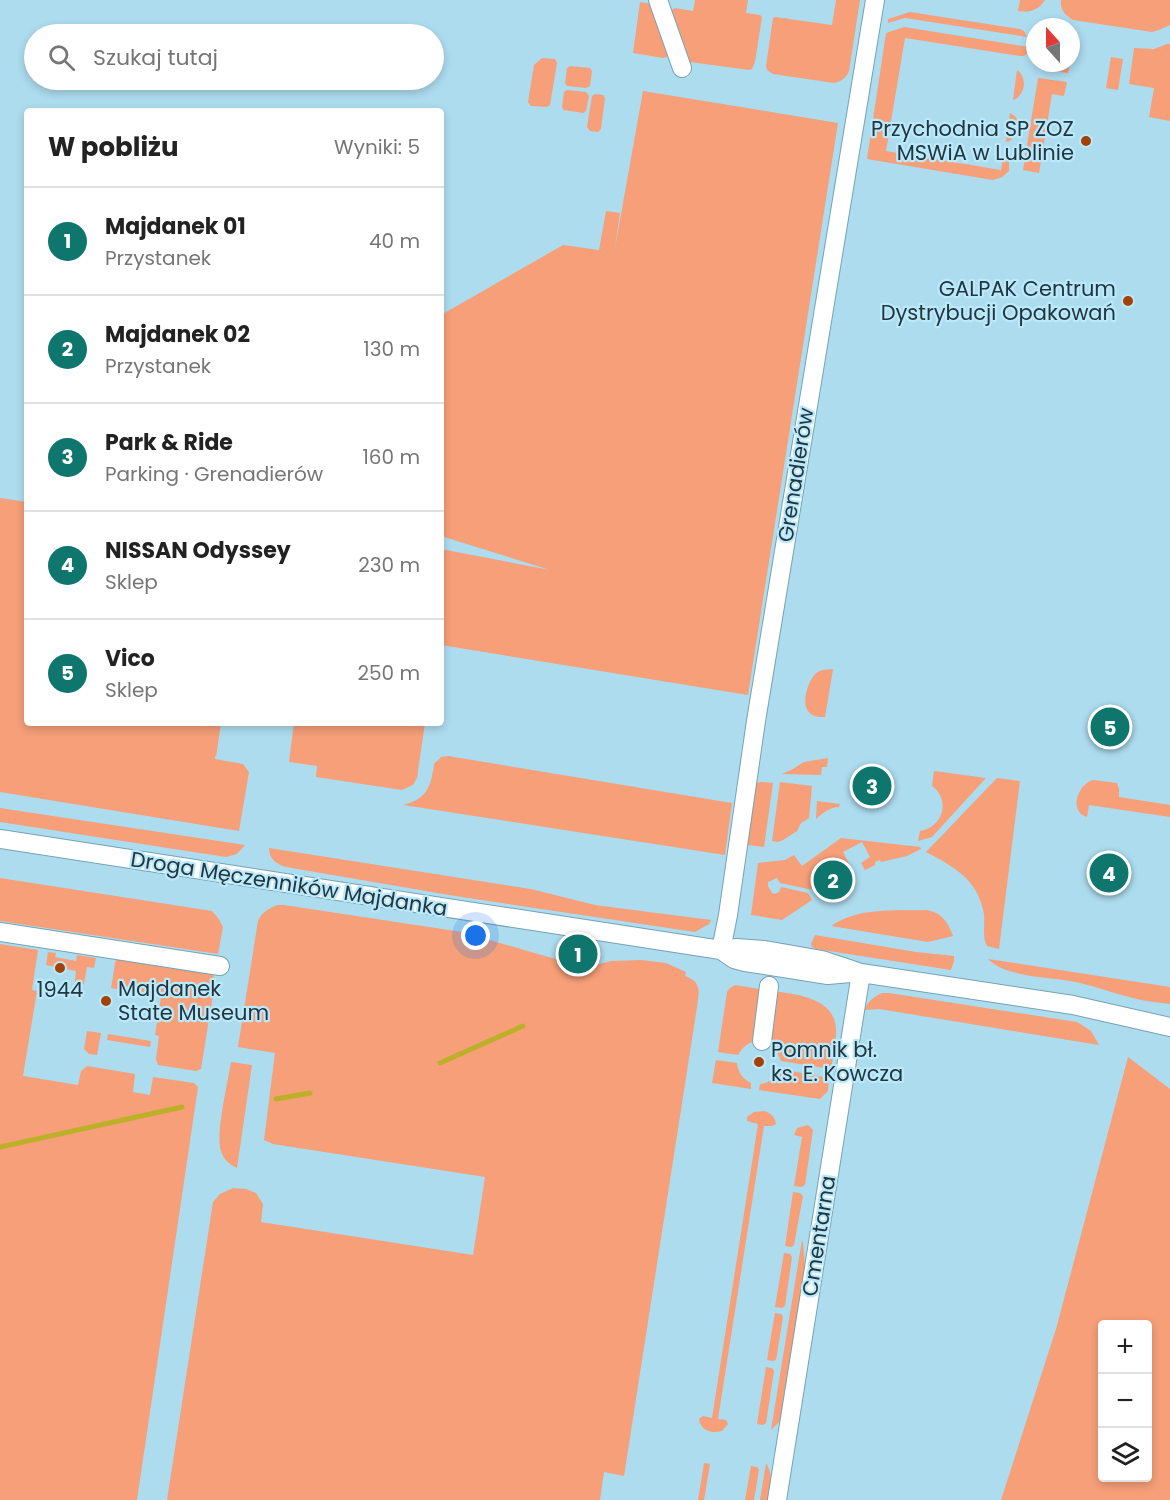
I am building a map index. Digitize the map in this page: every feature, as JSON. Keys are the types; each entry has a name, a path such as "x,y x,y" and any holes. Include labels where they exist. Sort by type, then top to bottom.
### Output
{"street":[{"path":"658,0 682,68"},
{"name":"Grenadierów","path":"721,950 758,709 875,0"},
{"name":"Droga Męczenników Majdanka","path":"0,839 721,950 747,949 822,960 861,973 1073,1005 1170,1015"},
{"path":"0,932 219,966"},
{"name":"Droga Męczenników Majdanka","path":"721,950 734,959 745,962 828,975 861,973"},
{"name":"Cmentarna","path":"777,1500 861,973"},
{"path":"828,975 846,991 855,1011"},
{"path":"762,1038 769,986"},
{"name":"Droga Męczenników Majdanka","path":"1073,1005 1170,1027"}],"shaded area":[{"path":"695,0 748,0 746,13 762,17 752,69 686,60 670,11 675,8 693,11"},
{"path":"836,0 860,0 849,71 845,77 834,83 773,74 767,70 773,18 832,25"},
{"path":"1020,0 1045,0 1034,10 1026,12 1018,11"},
{"path":"1061,0 1170,0 1170,25 1152,32 1080,21 1080,18 1070,18 1061,7"},
{"path":"640,2 651,4 669,56 663,58 633,53"},
{"path":"910,12 1020,29 1024,31 1026,37 905,18 888,23 888,19"},
{"path":"904,27 1026,47 1026,54 1020,56 905,38 886,151 1001,170 1003,156 1009,160 1009,171 1002,177 993,180 867,159 886,33"},
{"path":"1170,44 1170,121 1149,117 1154,88 1129,84 1134,48 1154,49"},
{"path":"1111,57 1123,59 1118,90 1106,88"},
{"path":"542,58 555,59 557,63 550,105 547,107 531,106 528,102 534,65"},
{"path":"570,66 590,68 592,71 590,86 586,88 567,86 565,83 567,68"},
{"path":"1017,70 1023,78 1024,86 1020,95 1013,100"},
{"path":"1038,78 1067,82 1064,96 1052,94 1039,173 1023,170"},
{"path":"567,90 586,92 589,96 586,111 583,113 564,110 562,107 564,92"},
{"path":"643,91 838,123 748,695 444,645 444,550 550,570 444,537 444,313 563,245 599,250 606,211 620,213 615,248"},
{"path":"603,95 605,98 601,129 598,132 590,131 587,127 592,96"},
{"path":"1010,113 1017,120 1016,131 1014,137 1006,142"},
{"path":"0,498 24,502 24,726 221,726 215,759 243,764 249,772 239,831 0,792"},
{"path":"833,669 825,717 814,716 806,707 805,702 809,684 818,672"},
{"path":"294,726 425,726 417,778 413,785 402,790 316,777 317,766 289,762"},
{"path":"448,756 732,803 725,855 403,805 423,795 429,785 434,764 441,757"},
{"path":"828,758 827,767 822,767 821,775 782,774 804,762"},
{"path":"934,771 986,778 932,837 918,841 920,831 934,824 942,812 941,798 932,786"},
{"path":"997,778 1020,781 999,949 987,946 981,902 970,883 955,869 926,852"},
{"path":"1093,780 1117,783 1119,797 1170,805 1170,817 1089,805 1087,817 1078,809 1077,798 1083,787"},
{"path":"780,782 812,786 809,818 801,823 797,831 778,842 772,841"},
{"path":"756,783 773,783 764,847 747,845"},
{"path":"817,801 840,804 839,807 830,809 816,819"},
{"path":"0,808 245,845 237,854 226,857 0,822"},
{"path":"841,838 920,847 921,849 907,856 881,862 880,860 865,870 861,863 870,857 862,842 843,852 850,866 813,890 780,883 777,878 768,882 772,893 779,892 781,887 808,893 812,900 782,920 751,915 758,863 785,860 794,855 802,866"},
{"path":"269,848 531,889 595,905 711,920 709,924 695,932 455,896 286,867 274,860"},
{"path":"0,878 212,911 223,927 218,954 0,921"},
{"path":"277,905 462,932 569,963 592,966 611,961 642,960 666,963 686,972 685,976 697,984 699,992 697,1007 624,1476 604,1472 600,1500 167,1500 213,1202 220,1194 233,1188 256,1193 263,1204 261,1222 473,1255 485,1177 273,1144 264,1140 275,1053 238,1047 258,921 261,915"},
{"path":"927,910 937,913 944,919 953,936 928,942 831,926 865,913"},
{"path":"815,935 954,956 954,961 951,970 816,949 811,944"},
{"path":"0,944 38,950 32,990 37,991 23,1076 78,1085 81,1071 87,1066 135,1074 133,1092 150,1095 153,1077 194,1083 198,1087 137,1500 0,1500"},
{"path":"48,952 56,953 55,957 76,961 77,955 96,958 94,968 87,967 84,984 75,982 76,971 46,965"},
{"path":"116,958 213,973 215,982 201,1069 196,1071 158,1065 156,1059 159,1036 155,1035 161,997 111,988"},
{"path":"988,959 1170,987 1170,1004 1134,998 1069,981 1019,974"},
{"path":"735,985 765,990 755,1041 745,1046 738,1055 718,1052 727,992"},
{"path":"774,991 814,1000 830,1011 836,1031 831,1069 781,1061 776,1049 768,1042"},
{"path":"882,993 1077,1022 1091,1031 1099,1045 879,1009 864,1010 871,1000"},
{"path":"87,1031 101,1033 97,1055 89,1054 84,1049"},
{"path":"108,1034 151,1041 150,1047 107,1040"},
{"path":"1128,1057 1170,1089 1170,1500 1001,1500 1056,1329"},
{"path":"716,1060 737,1063 741,1075 751,1083 751,1089 712,1083"},
{"path":"231,1062 252,1065 237,1168 225,1159 220,1144 221,1121"},
{"path":"780,1069 829,1078 828,1091 820,1099 759,1090 760,1084 772,1080"},
{"path":"764,1111 775,1119 776,1124 764,1126 718,1419 726,1420 728,1424 722,1431 711,1432 702,1426 699,1419 703,1416 712,1418 758,1124 747,1121 747,1117 754,1112"},
{"path":"808,1125 813,1130 805,1185 794,1186 802,1137 794,1135 797,1128"},
{"path":"793,1192 803,1196 794,1245 791,1247 785,1246"},
{"path":"802,1240 805,1267 781,1420 771,1430"},
{"path":"784,1253 792,1257 785,1306 782,1308 775,1307"},
{"path":"775,1313 783,1317 776,1360 773,1361 767,1360"},
{"path":"766,1367 774,1371 766,1423 763,1425 757,1424"},
{"path":"704,1463 710,1464 704,1500 698,1500"},
{"path":"766,1463 771,1477 770,1490 768,1500 760,1500"},
{"path":"751,1466 759,1470 754,1500 745,1500"}],"waterway":[{"path":"440,1063 523,1026"},
{"path":"276,1099 310,1093"},
{"path":"0,1147 182,1107"}],"place":[{"name":"Przychodnia SP ZOZ MSWiA w Lublinie","path":"1086,141"},
{"name":"GALPAK Centrum Dystrybucji Opakowań","path":"1128,301"},
{"name":"Vico","path":"1110,727"},
{"name":"Park & Ride","path":"872,786"},
{"name":"NISSAN Odyssey","path":"1109,873"},
{"name":"Majdanek 02","path":"833,880"},
{"name":"Majdanek 01","path":"578,954"},
{"name":"1944","path":"60,968"},
{"name":"Majdanek State Museum","path":"106,1001"},
{"name":"Pomnik bł. ks. E. Kowcza","path":"759,1062"}]}
